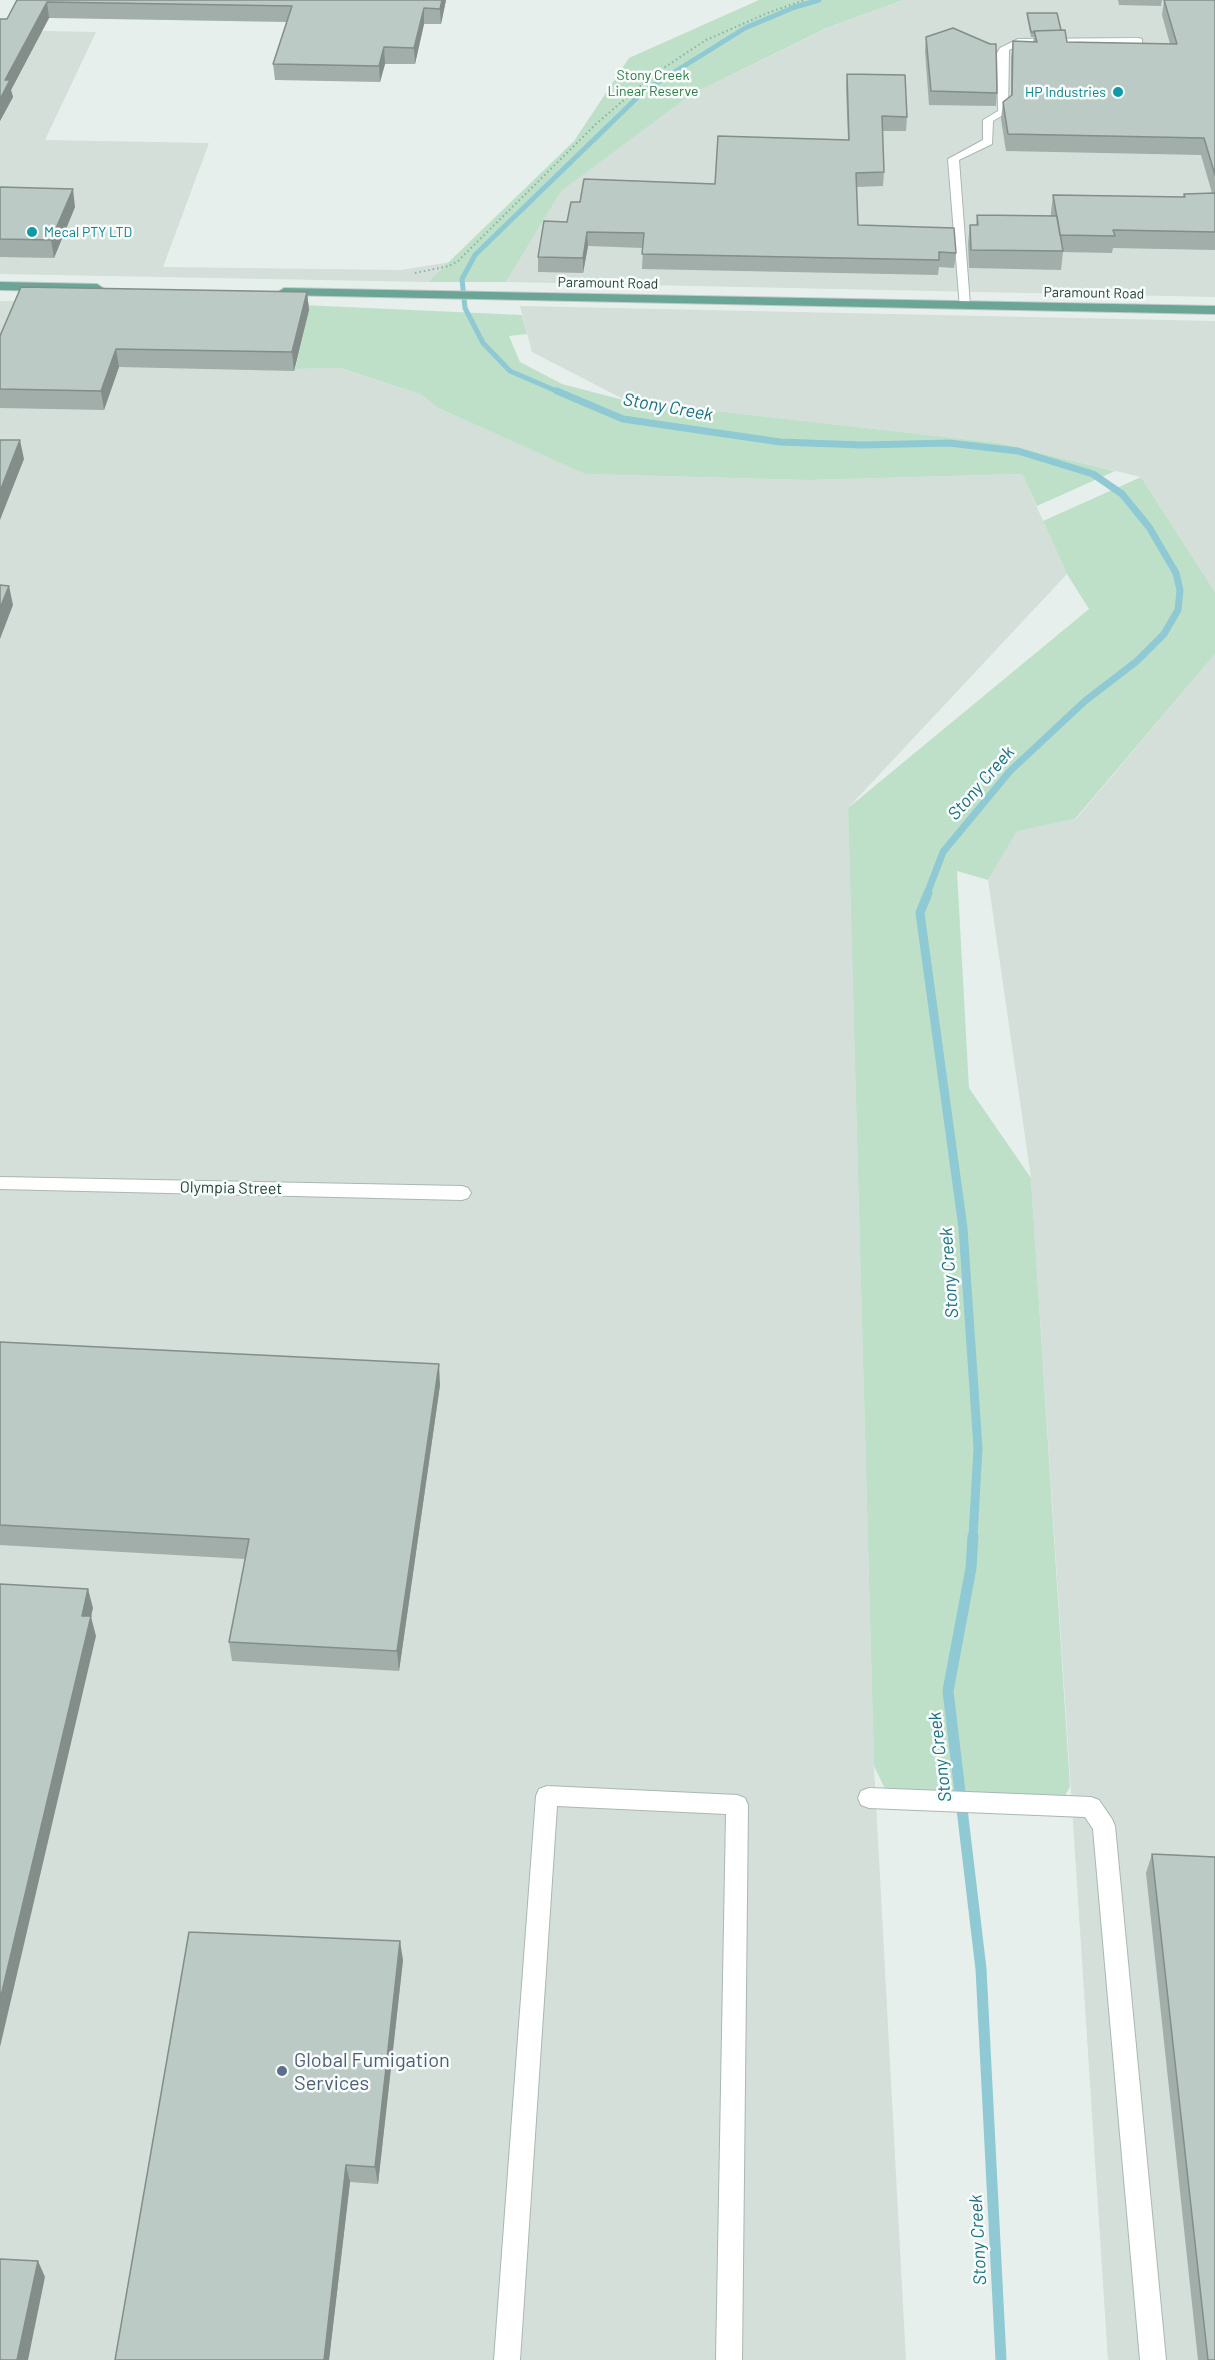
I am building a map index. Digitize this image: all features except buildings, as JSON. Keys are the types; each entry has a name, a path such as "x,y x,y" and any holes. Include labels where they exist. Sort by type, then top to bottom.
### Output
{"main road":[{"path":"0,286 106,288"},
{"name":"Paramount Road","path":"272,292 1215,310"}],"street":[{"path":"964,305 953,159 988,142 988,120 1003,112 1002,53 1005,48 1018,42 1138,41"},
{"name":"Olympia Street","path":"0,1183 462,1193"},
{"path":"507,2360 547,1797 737,1805 729,2360"},
{"path":"869,1798 1091,1807 1104,1826 1153,2360"}],"path":[{"path":"412,274 449,266 458,261 596,124 653,75 706,40 770,12 806,0"}],"shaded area":[{"path":"903,0 1215,0 1215,297 506,282 561,190 692,94 828,28"},
{"path":"0,30 96,32 45,140 209,143 163,267 401,270 450,262 428,282 0,274"},
{"path":"293,300 309,310 295,369 341,368 420,394 438,408 585,474 809,480 1022,474 1067,574 848,808 874,1766 906,2360 0,2360 0,301"},
{"path":"520,306 1215,321 1215,592 1141,477 999,443 627,401 532,352"},
{"path":"1215,654 1215,2360 1108,2360 1031,1178 988,880 1017,830 1076,819"}],"green space":[{"name":"Stony Creek Linear Reserve","path":"759,0 903,0 827,28 692,94 561,191 506,282 428,282 574,141 629,58"},
{"path":"302,305 522,315 527,334 509,336 520,362 562,384 627,401 999,443 1115,471 1037,506 1022,474 809,480 585,474 438,408 420,394 341,368 295,369 309,310"},
{"path":"1141,477 1215,592 1215,654 1075,819 1017,831 988,880 957,871 969,1088 1031,1178 1070,1787 1059,1806 890,1799 874,1766 848,808 1089,609 1067,574 1043,521"}],"waterway":[{"name":"Stony Creek","path":"561,393 510,371 483,343 465,308 462,279 475,255 644,91 745,28 795,7 819,0"},
{"name":"Stony Creek","path":"557,391 623,419 780,442 862,445 949,443 1018,451 1093,474 1122,494 1149,527 1176,573 1180,590 1178,610 1164,634 1137,661 1085,701 1010,771 943,852 927,894"},
{"name":"Stony Creek","path":"928,893 920,913 963,1228 978,1448 973,1537"},
{"name":"Stony Creek","path":"973,1536 971,1568 948,1691 981,1969 1001,2360"}],"place":[{"name":"HP Industries","path":"1118,92"},
{"name":"Mecal PTY LTD","path":"32,232"},
{"name":"Global Fumigation Services","path":"282,2071"}]}
